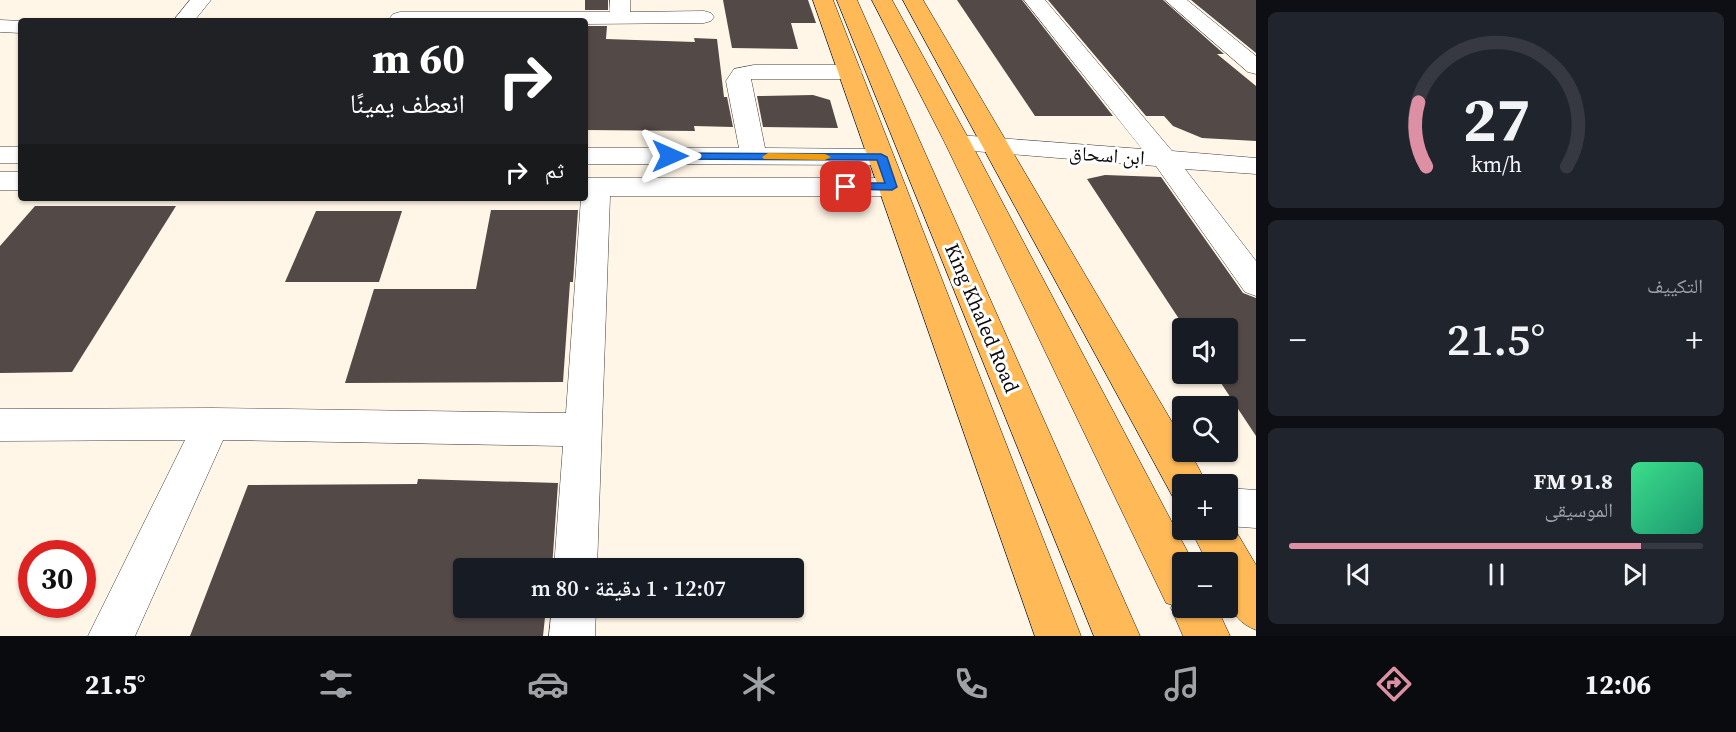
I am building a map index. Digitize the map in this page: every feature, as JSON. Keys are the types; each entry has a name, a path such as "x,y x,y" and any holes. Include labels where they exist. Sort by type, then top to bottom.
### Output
{"main road":[{"path":"824,0 1058,636"},
{"name":"King Khaled Road","path":"846,0 1117,636"},
{"path":"882,0 958,143 1172,567"},
{"path":"913,0 1181,474"},
{"path":"1218,540 1256,608"},
{"path":"1197,618 1207,636"}],"street":[{"path":"186,18 201,0"},
{"path":"1034,0 1164,159 1256,284"},
{"path":"1175,0 1252,61"},
{"path":"403,13 620,9 704,16"},
{"path":"0,27 18,27"},
{"path":"752,148 738,81 742,74 850,72"},
{"name":"ابن اسحاق","path":"958,143 1256,166"},
{"path":"589,177 752,148 882,160"},
{"path":"0,155 18,155"},
{"path":"589,177 882,160"},
{"path":"577,558 584,430 589,177"},
{"path":"0,181 18,182"},
{"path":"0,425 212,424 584,430"},
{"path":"111,636 212,424"},
{"path":"1238,508 1256,509"},
{"path":"572,636 573,618"}],"building":[{"path":"585,0 608,0 608,10 585,10"},
{"path":"723,0 808,0 816,23 791,23 798,49 732,48"},
{"path":"957,0 1022,0 1113,116 1035,116"},
{"path":"1048,0 1163,0 1224,54 1217,54 1256,86 1256,141 1202,138 1173,126 1164,116 1146,116"},
{"path":"1191,0 1256,0 1256,53"},
{"path":"588,26 607,26 606,39 695,42 694,38 717,39 724,97 727,97 733,127 694,126 695,131 588,130"},
{"path":"813,95 830,100 838,128 763,127 757,96"},
{"path":"1105,175 1161,177 1243,293 1256,298 1256,436 1238,409 1238,396 1230,396 1222,384 1238,384 1238,318 1178,318 1087,179"},
{"path":"35,206 176,206 72,372 0,373 0,246"},
{"path":"491,210 578,210 563,382 345,383 374,289 476,289"},
{"path":"316,211 402,211 379,282 285,282"},
{"path":"418,479 558,483 553,558 453,558 453,618 545,618 543,636 190,636 248,485 417,484"}],"slow traffic":[{"path":"768,157 825,157"}],"route":[{"path":"670,156 881,157 892,187 846,187"}]}
